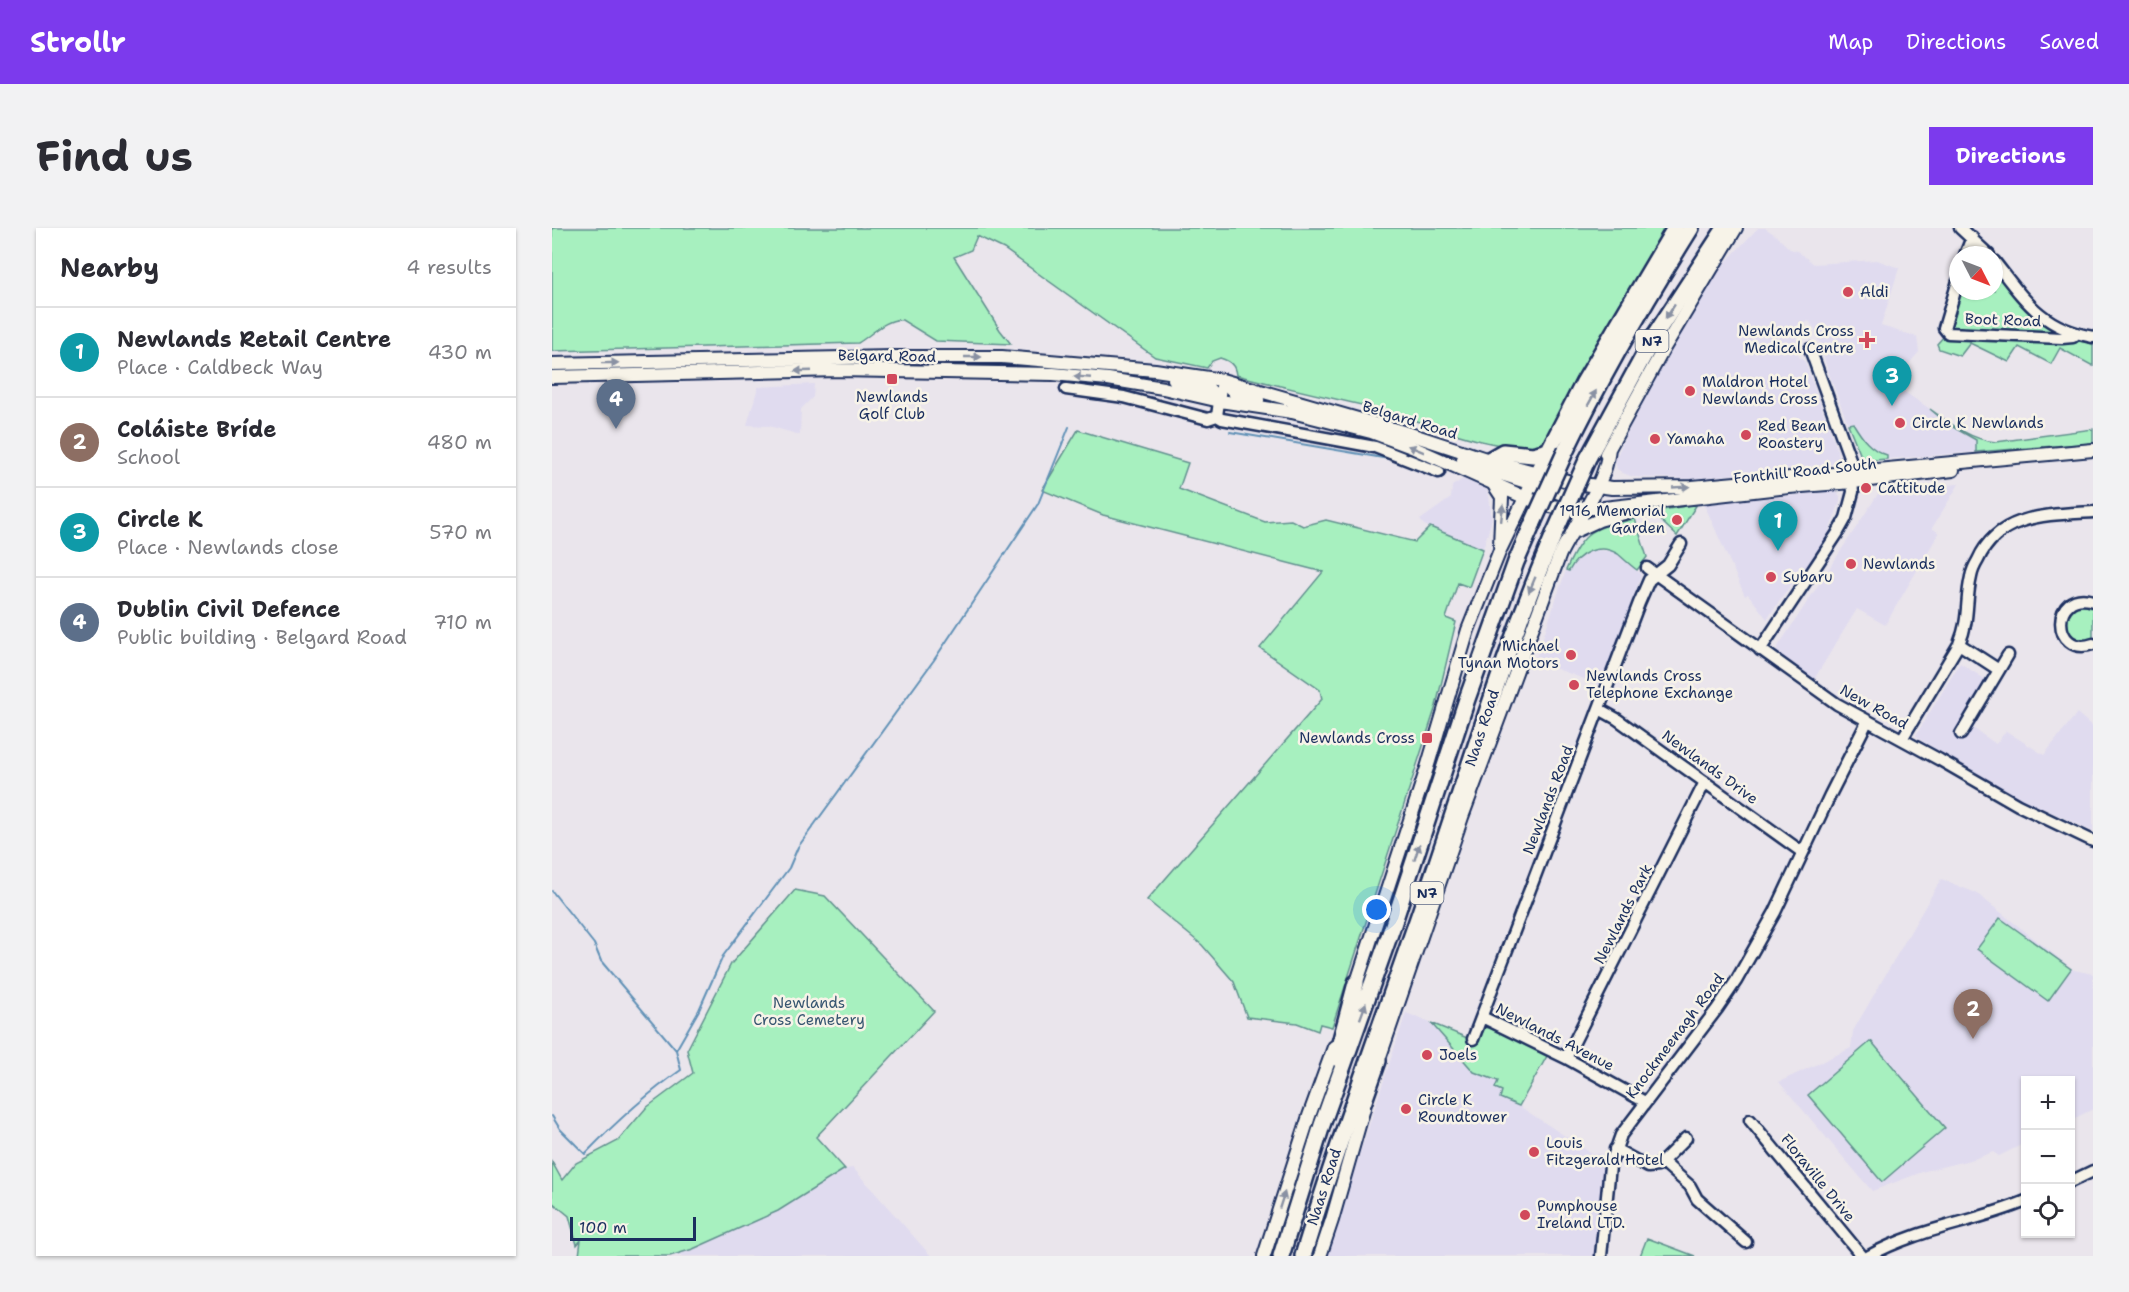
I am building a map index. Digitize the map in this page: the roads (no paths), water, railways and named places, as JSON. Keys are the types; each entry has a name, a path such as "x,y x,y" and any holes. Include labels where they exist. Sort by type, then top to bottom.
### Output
{"highway":[{"path":"1535,478 1572,404 1616,325 1675,228"},
{"name":"Naas Road","path":"1281,1256 1322,1125 1396,917 1489,636 1533,523 1585,410 1691,228"},
{"name":"Naas Road","path":"1303,1256 1332,1162 1425,898 1492,694 1529,593 1563,533 1588,459 1655,335 1725,228"},
{"path":"1489,460 1503,452 1533,455 1548,451"},
{"path":"1322,1125 1356,983"},
{"name":"N7","path":"1303,1256 1342,1161 1378,1062"}],"main road":[{"path":"1593,486 1609,448 1664,348 1736,228"},
{"name":"Belgard Road","path":"552,364 1002,357 1155,370 1222,380 1426,440 1489,460 1535,478 1593,486"},
{"path":"566,377 567,364"},
{"name":"Belgard Road","path":"552,377 838,370 1053,374 1108,379 1220,401 1292,412 1371,432 1414,448 1526,498 1549,506 1579,508"},
{"name":"Belgard Road","path":"1155,370 1182,382 1210,390 1220,401"},
{"name":"Belgard Road","path":"1222,380 1236,395 1282,406 1292,412"},
{"path":"1426,440 1489,470 1535,478 1569,496 1579,508"},
{"path":"1593,486 1605,468 1609,448"},
{"name":"Fonthill Road South","path":"1593,486 1692,487 1852,477 2000,464 2025,457 2093,450"},
{"path":"1605,468 1611,481 1622,488"},
{"name":"Fonthill Road South","path":"1579,508 1666,501 1789,487 1852,477"},
{"path":"1264,1256 1433,749 1468,630 1500,550 1535,478"},
{"path":"1489,481 1500,492 1502,498 1500,550"},
{"name":"Naas Road","path":"1320,1256 1378,1062 1482,761 1560,554 1563,533 1577,522 1579,508 1593,486"},
{"path":"1563,533 1666,501"}],"street":[{"path":"1960,228 1980,246"},
{"path":"1968,246 1972,237"},
{"name":"Boot Road","path":"2003,273 2036,312 2058,327 2093,337"},
{"name":"Boot Road","path":"1952,300 1944,328 1948,333 2062,338 2073,337 2076,334"},
{"path":"1760,650 1842,526 1850,508 1852,477 1843,439 1810,349"},
{"path":"1217,416 1222,380"},
{"path":"1066,389 1124,397 1208,419 1217,416 1251,425 1375,447 1439,472"},
{"path":"1902,739 1959,644 1966,628 1971,576 1983,549 1996,534 2014,523 2045,515 2093,512"},
{"name":"Newlands Road","path":"1473,1039 1651,571 1668,565 1681,544"},
{"name":"New Road","path":"1651,571 1815,690 2018,805 2093,841"},
{"path":"2093,601 2084,599 2070,603 2065,608 2060,622 2064,636 2069,641 2083,646 2093,644"},
{"path":"1959,644 2000,670"},
{"path":"1961,734 2008,655"},
{"name":"Newlands Drive","path":"1599,709 1617,719 1802,852"},
{"name":"Knockmeenagh Road","path":"1601,1252 1610,1166 1622,1135 1736,981 1775,912 1802,852 1868,722"},
{"name":"Newlands Park","path":"1566,1058 1705,782"},
{"name":"Newlands Avenue","path":"1482,1017 1566,1058 1645,1102"},
{"name":"Floraville Drive","path":"1750,1120 1862,1256"},
{"path":"1615,1149 1648,1167 1658,1166 1686,1138"},
{"path":"1663,1162 1690,1186 1697,1199 1746,1242"},
{"path":"2075,1180 2093,1171"},
{"path":"1869,1256 1907,1238 1941,1226 1979,1218 2021,1202"}],"waterway":[{"path":"676,1050 699,1010 723,956 789,868 798,847 934,660 1038,504 1069,427"},
{"path":"1230,432 1389,459"},
{"path":"552,891 594,944 601,961 676,1050 681,1070 655,1089 585,1154 560,1129 552,1116"}],"place":[{"name":"Aldi","path":"1848,292"},
{"name":"Newlands Cross Medical Centre","path":"1867,340"},
{"name":"Newlands Golf Club","path":"892,379"},
{"name":"Maldron Hotel Newlands Cross","path":"1690,391"},
{"name":"Circle K","path":"1892,406"},
{"name":"Circle K Newlands","path":"1900,423"},
{"name":"Dublin Civil Defence","path":"616,429"},
{"name":"Red Bean Roastery","path":"1746,435"},
{"name":"Yamaha","path":"1655,439"},
{"name":"Cattitude","path":"1866,488"},
{"name":"1916 Memorial Garden","path":"1677,520"},
{"name":"Newlands Retail Centre","path":"1778,551"},
{"name":"Newlands","path":"1851,564"},
{"name":"Subaru","path":"1771,577"},
{"name":"Michael Tynan Motors","path":"1571,655"},
{"name":"Newlands Cross Telephone Exchange","path":"1574,685"},
{"name":"Newlands Cross","path":"1427,738"},
{"name":"Coláiste Bríde","path":"1973,1039"},
{"name":"Joels","path":"1427,1055"},
{"name":"Circle K Roundtower","path":"1406,1109"},
{"name":"Louis Fitzgerald Hotel","path":"1534,1152"},
{"name":"Pumphouse Ireland LTD.","path":"1525,1215"}],"park label":[{"name":"Newlands Cross Cemetery","path":"809,1012"}]}
